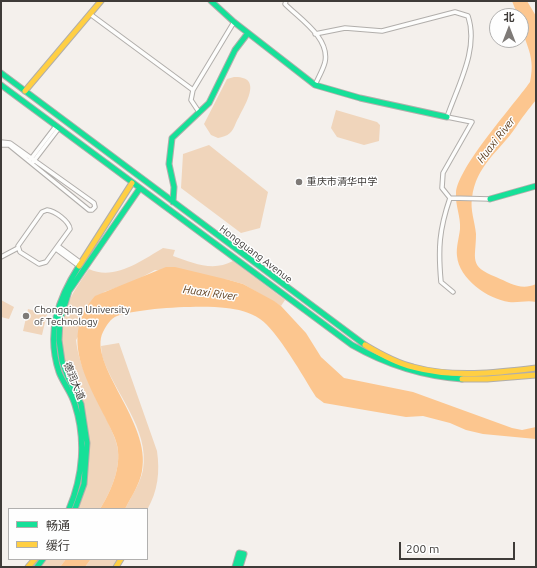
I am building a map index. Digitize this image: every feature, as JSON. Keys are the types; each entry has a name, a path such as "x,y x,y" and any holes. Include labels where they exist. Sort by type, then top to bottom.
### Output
{"main road":[{"path":"25,91 101,1"},
{"path":"211,1 234,22 315,85 360,98 447,117"},
{"path":"173,202 174,187 169,164 172,138 209,103 235,50 248,32"},
{"name":"Hongguang Avenue","path":"1,73 357,341 387,357 413,367 455,373 478,374 536,368"},
{"name":"Hongguang Avenue","path":"1,85 352,346 384,364 409,372 454,379 478,380 536,375"},
{"name":"德润大道","path":"70,508 74,499 80,468 81,437 75,405 60,373 55,355 53,328 57,306 65,288 132,183"},
{"path":"490,199 536,186"},
{"name":"德润大道","path":"76,508 80,500 86,468 86,435 81,403 65,372 60,353 58,328 62,307 69,291 140,188"},
{"path":"235,567 241,554 240,567"}],"street":[{"path":"286,1 285,4 324,44 325,62 315,85"},
{"path":"315,34 345,28 382,31 455,12 468,16 472,28 472,48 447,117 472,122 443,173 442,188 450,198"},
{"path":"90,14 193,90"},
{"path":"199,112 191,100 193,90 234,22"},
{"path":"32,161 57,127"},
{"path":"1,143 10,143 53,179 60,188 89,210 93,210 95,207 94,203 64,180 55,177 32,161"},
{"path":"450,198 490,199"},
{"path":"450,198 442,222 438,252 441,282 453,292"},
{"path":"1,257 18,248 19,243 42,212 47,210 52,211 70,227 70,231 46,262 39,264 20,252 18,248"},
{"path":"57,248 80,264"}],"shaded area":[{"path":"234,77 243,78 248,81 250,91 233,130 227,135 218,138 211,135 204,124 227,79"},
{"path":"336,110 377,122 380,125 379,141 364,145 337,137 331,128"},
{"path":"209,145 268,192 260,228 241,233 181,188 183,154"},
{"path":"163,248 175,250 173,256 203,265 218,266 233,261 285,300 281,306 243,284 229,280 155,270 133,282 104,292 76,340 80,361 115,439 118,459 116,474 111,489 101,508 78,508 85,488 88,468 84,410 82,401 67,371 62,356 60,342 63,317 73,293 89,269 108,273 137,264"},
{"path":"1,300 14,307 9,319 1,317"},
{"path":"28,309 47,314 42,335 23,331"},
{"path":"119,343 157,451 158,474 156,489 148,508 126,508 142,475 144,455 136,425 130,411 107,370 102,356 101,346"},
{"path":"45,560 65,560 60,567 41,567"},
{"path":"90,560 116,560 112,567 85,567"}],"water":[{"name":"Huaxi River","path":"512,1 527,1 536,16 536,100 483,168 474,186 472,212 476,234 475,256 477,265 487,273 511,284 525,287 536,284 536,302 509,302 492,297 469,280 459,264 457,256 460,224 456,193 459,182 466,168 487,137 530,82 532,62 528,48 529,48 529,8 515,8"},
{"name":"Huaxi River","path":"166,267 175,267 243,284 281,306 306,333 321,357 344,378 413,392 512,428 522,430 536,427 536,439 483,434 423,416 406,417 324,403 316,397 290,355 267,325 252,314 243,311 226,308 202,307 171,308 127,313 113,318 107,325 103,332 100,345 111,377 130,414 138,434 143,453 142,471 137,486 126,508 101,508 114,482 118,451 113,434 90,387 79,356 79,326 85,311 95,296"},
{"path":"65,560 90,560 85,567 60,567"}],"traffic: fast":[{"path":"211,1 234,22 315,85 360,98 447,117"},
{"path":"173,202 174,187 169,164 172,138 209,103 235,50 248,33"},
{"path":"1,73 365,345"},
{"path":"1,85 352,345 391,364 432,375 462,379"},
{"path":"490,199 536,186"},
{"path":"75,508 84,484 87,443 81,404 62,361 59,340 60,320 69,291 140,188"},
{"path":"69,508 80,471 82,444 81,431 74,401 59,372 55,357 54,330 60,303 79,266"},
{"path":"235,567 239,553 244,554 240,567"},
{"path":"37,567 42,560"}],"traffic: slow":[{"path":"25,91 101,1"},
{"path":"79,266 132,183"},
{"path":"365,345 400,363 428,370 474,374 536,368"},
{"path":"462,379 487,379 536,375"},
{"path":"28,567 34,560"},
{"path":"116,567 120,560"}],"place":[{"name":"重庆市清华中学","path":"299,182"},
{"name":"Chongqing University of Technology","path":"26,316"}]}
